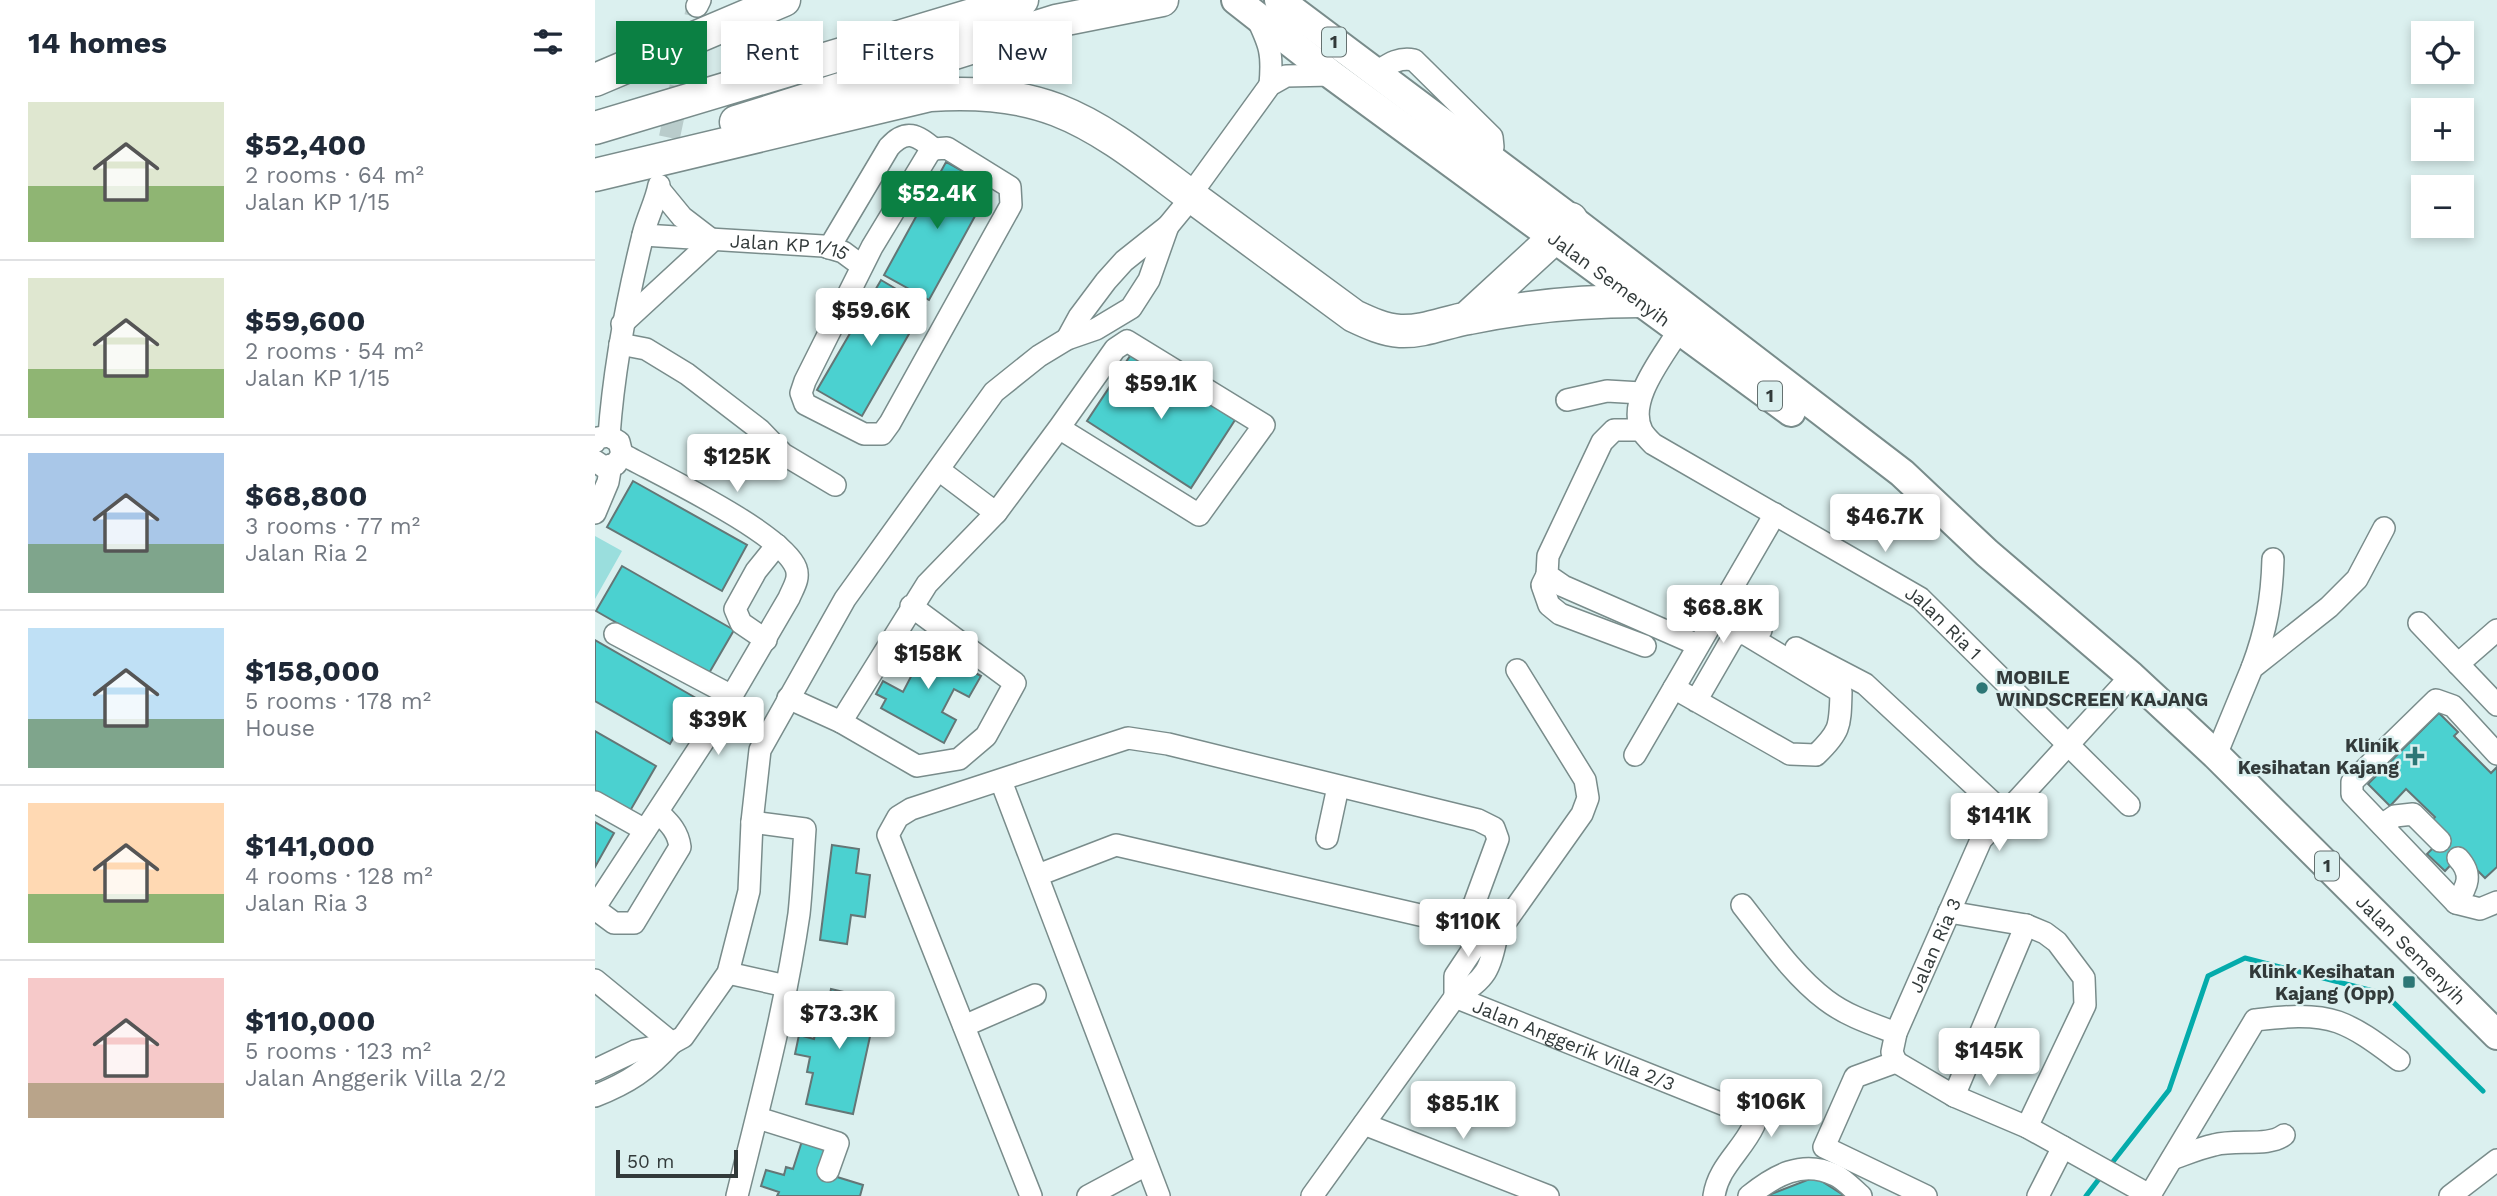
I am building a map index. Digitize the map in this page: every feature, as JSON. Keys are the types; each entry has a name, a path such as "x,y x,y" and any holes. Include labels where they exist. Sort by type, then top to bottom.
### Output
{"highway":[{"path":"595,80 784,0"},
{"path":"595,128 1022,0"},
{"path":"595,166 1056,21 1162,0"},
{"path":"595,174 930,95 974,93 1056,109 1100,132 1144,161 1354,316 1375,326 1398,331 1424,331 1467,318 1576,302 1641,301"},
{"path":"1467,318 1563,229"}],"main road":[{"name":"Jalan Semenyih","path":"1279,0 1326,59 1375,73 1489,158 1641,301 1987,553"},
{"name":"Jalan Semenyih","path":"1246,8 1326,59 1902,473 1987,553 2131,676 2216,755 2497,1035"}],"street":[{"path":"1246,8 1271,48 1270,85"},
{"path":"1199,183 1270,85 1326,59"},
{"path":"829,248 889,147 897,139 911,134 934,149"},
{"name":"Jalan KP 1/15","path":"947,148 1010,187 1011,205 882,434 864,434 805,404 801,393 804,381 862,266 929,153 934,149 947,148"},
{"name":"Jalan KP 1/15","path":"712,241 682,217 659,187 643,236 712,241 793,243 843,252 862,266"},
{"path":"1067,339 1079,317 1106,281 1124,261 1168,226 1182,209"},
{"path":"595,1070 635,1051 672,1043 683,1037 727,973 749,891 752,822 760,750 845,599 995,392 1039,356 1067,339 1096,328 1131,308 1149,280 1168,226"},
{"path":"595,513 608,482 609,460 619,442 599,438 613,386 621,334 643,236"},
{"name":"Jalan KP 1/15","path":"621,334 712,241"},
{"path":"1645,646 1560,614 1549,604 1542,585 1548,556 1602,442 1614,430 1641,430 1638,414 1641,393 1679,330"},
{"path":"621,334 687,374 760,430 783,454 835,485"},
{"path":"841,722 927,584 996,513 1115,349 1127,341 1264,425 1199,515 1059,428"},
{"path":"1567,400 1607,391 1641,393"},
{"name":"Jalan Ria 1","path":"1641,430 1653,444 1920,598 2129,805"},
{"path":"609,460 761,531 796,567 797,579 732,696 645,830 595,908 614,923 634,923 680,847 674,828 657,812"},
{"path":"939,470 996,513"},
{"path":"1635,755 1775,514"},
{"path":"2252,668 2329,607 2357,579 2384,528"},
{"path":"765,640 741,623 735,609 756,571 777,545"},
{"path":"2216,755 2265,633 2272,590 2273,559"},
{"path":"1546,575 1563,586 1698,645"},
{"path":"788,698 841,722 917,766 959,759 986,736 1015,683 911,607"},
{"path":"1719,609 1865,684 2005,814"},
{"path":"2419,623 2497,705"},
{"path":"2458,664 2497,631"},
{"path":"1674,688 1696,701 1790,754 1816,755 1836,735 1841,718 1841,692 1742,632 1733,637 1696,701"},
{"path":"615,634 732,696"},
{"path":"1312,1196 1455,998 1455,976 1473,949 1497,934 1583,814 1588,798 1585,780 1517,670"},
{"name":"Jalan Ria 3","path":"1896,1062 1892,1052 1896,1033 1982,841 2131,676"},
{"path":"2497,754 2453,706 2436,700 2352,782 2352,794 2456,903 2480,909 2497,902"},
{"path":"1031,1196 888,835 898,817 911,809 1128,738 1168,744 1478,820 1494,828 1498,839 1473,907 1446,921 1116,845 1038,875"},
{"path":"1001,781 1159,1196"},
{"path":"1327,838 1338,787"},
{"path":"595,802 645,830"},
{"path":"2382,825 2395,816 2413,814 2440,841"},
{"path":"737,1196 758,1118 786,986 799,913 805,829 752,822"},
{"path":"2456,903 2466,888 2467,878 2466,866 2458,858"},
{"path":"1742,905 1793,968 1826,1000 1860,1020 1896,1033"},
{"path":"1949,912 2026,925 2057,942 2084,978 2085,1005 2027,1128"},
{"path":"1954,1096 2026,925"},
{"path":"727,973 786,986"},
{"path":"595,980 672,1043"},
{"path":"964,1026 1035,995"},
{"name":"Jalan Anggerik Villa 2/3","path":"1455,998 1750,1115 1754,1125 1716,1180 1714,1196"},
{"path":"1926,1196 1824,1147 1855,1077 1896,1062 1954,1096 2027,1128 2150,1196 2255,1020 2294,1016 2336,1021 2367,1037 2399,1060"},
{"path":"595,1096 620,1087 651,1067 672,1043"},
{"path":"758,1118 838,1143 828,1171"},
{"path":"1364,1124 1548,1196"},
{"path":"2172,1159 2214,1145 2240,1141 2277,1141 2284,1135"},
{"path":"2038,1196 2072,1152"},
{"path":"2450,1196 2497,1160"},
{"path":"1088,1196 1146,1166"},
{"path":"1749,1196 1772,1178 1805,1167 1836,1175 1861,1196"}],"shaded area":[{"path":"595,536 622,551 595,599"}],"building":[{"path":"946,162 991,187 929,300 884,275"},
{"path":"881,280 925,306 862,416 817,390"},
{"path":"1132,353 1235,420 1191,488 1087,421"},
{"path":"633,481 747,545 722,591 607,527"},
{"path":"622,566 734,630 708,675 596,611"},
{"path":"595,640 696,698 670,744 595,701"},
{"path":"917,641 981,676 969,697 954,689 942,712 956,720 944,743 881,708 886,699 876,694 883,681 903,692 916,667 900,658 907,645 914,648"},
{"path":"2439,713 2458,732 2454,736 2491,773 2497,767 2497,867 2485,878 2461,854 2445,871 2427,854 2442,839 2428,825 2435,817 2406,789 2390,806 2368,784"},
{"path":"595,731 656,766 630,811 595,791"},
{"path":"595,822 614,833 595,867"},
{"path":"832,845 859,849 856,873 870,875 865,917 851,915 847,944 820,940"},
{"path":"831,989 878,1000 853,1114 806,1104 813,1073 807,1072 810,1057 795,1054 799,1035 814,1039 817,1026 823,1028"},
{"path":"802,1141 828,1149 821,1172 863,1185 860,1196 777,1196 779,1192 761,1186 766,1170 784,1175 786,1167 793,1169"},
{"path":"1815,1177 1845,1196 1766,1196"}],"waterway":[{"path":"2108,1168 2169,1090 2208,976 2245,958 2385,994 2483,1091"},
{"path":"2086,1196 2102,1175"}],"tunnel":[{"path":"663,168 697,6"}],"place":[{"name":"MOBILE WINDSCREEN KAJANG","path":"1982,688"},
{"name":"Klinik Kesihatan Kajang","path":"2415,756"},
{"name":"Klink Kesihatan Kajang (Opp)","path":"2409,982"}]}
